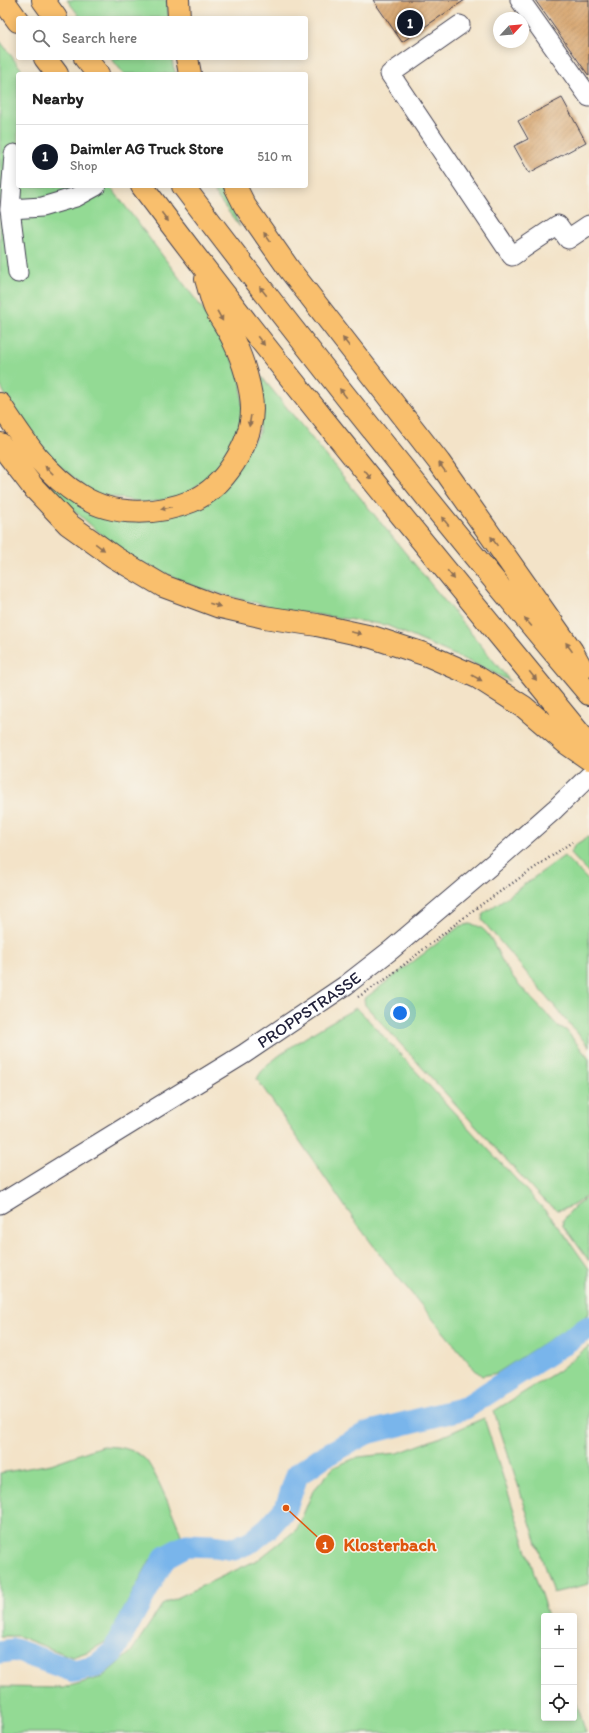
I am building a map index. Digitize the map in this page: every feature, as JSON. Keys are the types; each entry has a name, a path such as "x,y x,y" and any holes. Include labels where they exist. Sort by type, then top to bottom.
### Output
{"highway":[{"path":"3,0 16,18"},
{"path":"43,0 55,16"},
{"path":"178,0 179,16"},
{"path":"46,60 56,72"},
{"path":"88,60 96,72"},
{"path":"187,60 190,72"},
{"path":"144,188 202,266 344,444 589,745"},
{"path":"185,188 367,424 498,587 589,694"},
{"path":"235,188 245,206 289,269 443,468 572,650 589,680"},
{"path":"0,404 24,440 49,471 82,497 110,508 139,512 166,509 194,501 216,485 234,463 248,438 252,409 248,382 235,344 215,307 202,266"},
{"path":"0,444 33,486 68,524 114,557 163,586 217,606 264,617 372,637 427,654 477,678 524,707 566,743 589,759"}],"street":[{"path":"520,0 589,97"},
{"path":"460,25 390,74 512,256 558,225 568,239 589,225"},
{"path":"14,154 10,209 18,272"},
{"path":"10,209 42,207 76,198 93,188"},
{"name":"PROPPSTRASSE","path":"0,1204 244,1054 346,985 391,950 555,809 589,776"}],"green space":[{"path":"67,0 167,0 169,16 79,16"},
{"path":"0,41 23,72 16,72 16,188 112,188 202,308 227,347 241,380 243,421 226,464 185,496 146,503 92,493 45,454 8,400 0,385"},
{"path":"113,60 172,60 175,72 122,72"},
{"path":"211,188 224,188 240,227"},
{"path":"261,376 510,681 386,625 280,609 198,588 125,555 46,486 53,480 84,505 191,511 259,434"},
{"path":"589,836 589,873 570,853 575,845"},
{"path":"564,856 589,881 589,1047 482,920 483,914"},
{"path":"470,924 479,926 486,932 492,940 504,965 519,984 558,1026 566,1030 589,1059 589,1193 570,1207 557,1210 542,1199 365,1005 364,999 460,926"},
{"path":"356,1008 550,1216 589,1269 589,1314 497,1373 482,1376 476,1371 392,1270 357,1224 257,1079 263,1070 286,1050 317,1030"},
{"path":"589,1196 589,1261 564,1226 563,1220 573,1208"},
{"path":"589,1346 589,1584 553,1593 494,1411 558,1371"},
{"path":"484,1418 547,1613 541,1613 541,1721 577,1721 577,1704 586,1733 0,1733 0,1687 63,1688 102,1677 131,1652 162,1605 259,1559 297,1529 313,1491 334,1467 358,1457 398,1453 441,1437"},
{"path":"102,1446 119,1447 130,1450 145,1459 159,1484 182,1538 150,1560 107,1641 90,1651 72,1657 18,1636 0,1636 0,1473 51,1464"}],"building":[{"path":"373,0 465,0 402,42"},
{"path":"535,0 589,0 589,76"},
{"path":"562,98 586,142 529,173 514,146 528,139 518,121"}],"waterway":[{"path":"0,1652 15,1650 74,1671 96,1666 113,1652 165,1557 187,1545 214,1546 234,1549 252,1541 268,1528 286,1508 297,1475 321,1458 367,1433 465,1408 589,1327"}],"place":[{"name":"Daimler AG Truck Store","path":"410,23"},
{"name":"Klosterbach","path":"286,1508"}]}
